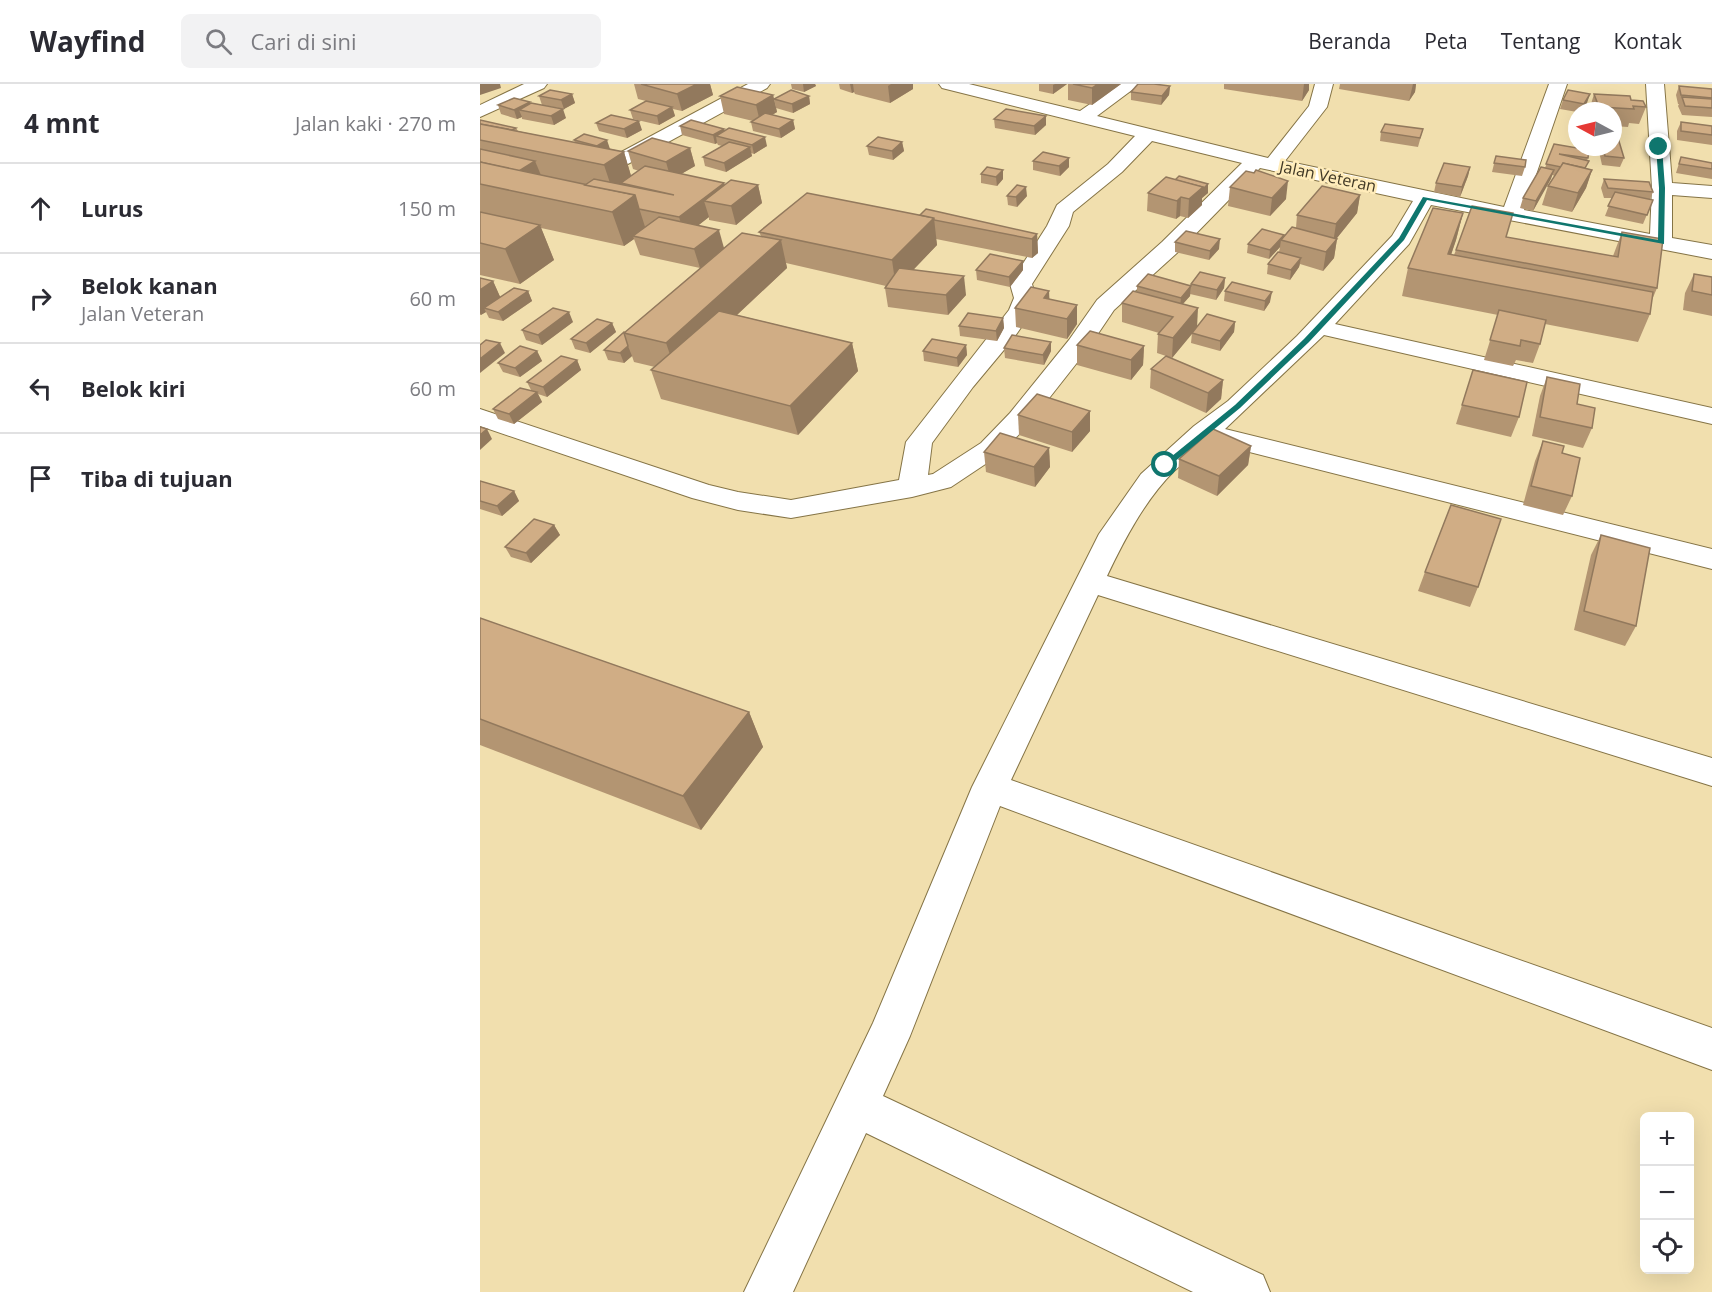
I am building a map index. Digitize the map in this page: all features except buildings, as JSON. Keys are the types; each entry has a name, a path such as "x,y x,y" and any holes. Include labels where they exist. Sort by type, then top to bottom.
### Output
{"street":[{"path":"480,112 538,84"},
{"path":"619,161 761,84"},
{"name":"Jalan Veteran","path":"948,84 1264,163 1425,198 1712,252"},
{"path":"1082,118 1131,84"},
{"path":"480,417 702,492 738,501 791,509 941,481 990,449 1026,410 1078,345 1105,305 1264,163 1318,107 1324,84"},
{"path":"1512,214 1558,84"},
{"path":"1655,84 1662,188 1662,242"},
{"path":"912,488 919,442 964,382 1005,334 1021,310 1024,298 1021,284 1058,226 1064,209 1115,168 1147,135"},
{"path":"1662,188 1712,192"},
{"path":"768,1292 889,1036 990,787 1109,541 1151,480 1203,432 1237,406 1319,327 1401,239 1425,198"},
{"path":"1319,327 1712,416"},
{"path":"1203,432 1712,559"},
{"path":"1091,582 1712,772"},
{"path":"990,787 1712,1049"},
{"path":"856,1106 1246,1292"}],"route":[{"path":"1165,465 1237,406 1306,341 1401,239 1425,198 1662,242 1659,147"}]}
